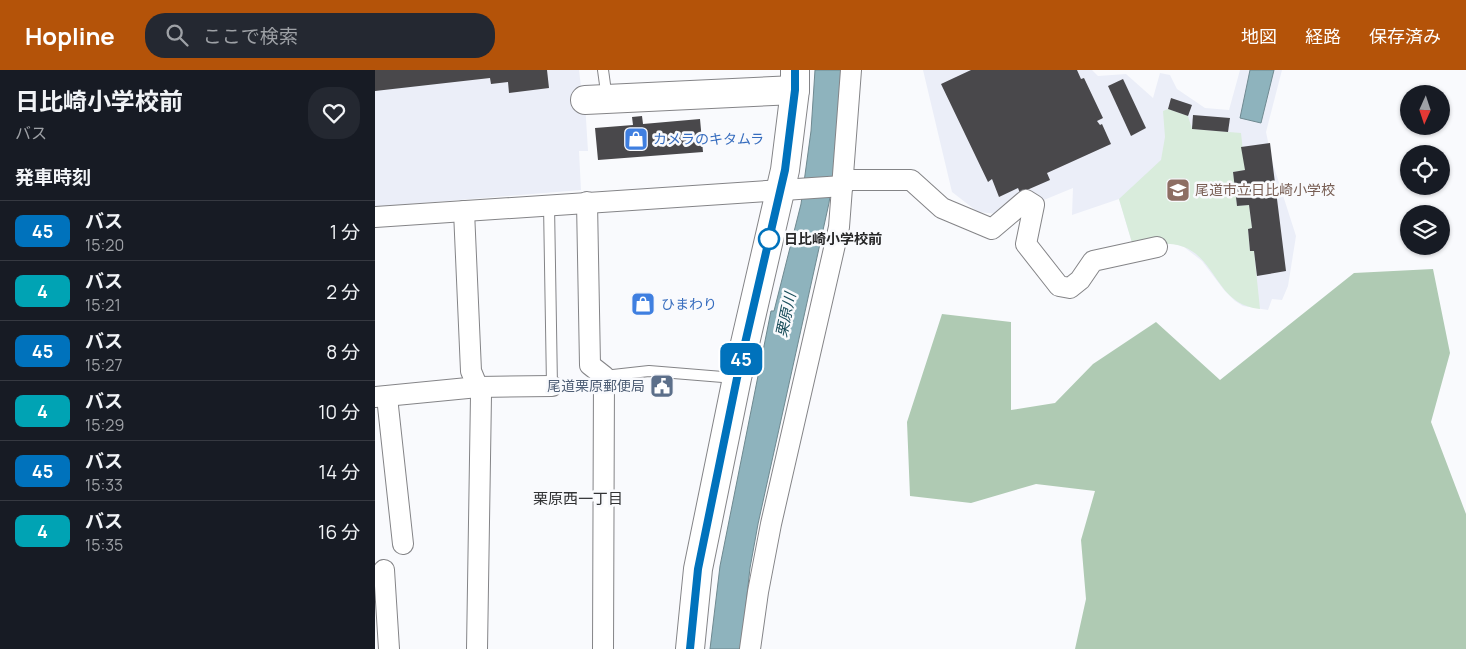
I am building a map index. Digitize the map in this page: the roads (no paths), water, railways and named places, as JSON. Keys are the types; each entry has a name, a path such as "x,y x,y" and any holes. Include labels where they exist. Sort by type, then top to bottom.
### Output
{"main road":[{"path":"596,99 795,80 789,189 737,378 698,569 690,649"}],"street":[{"path":"750,649 758,592 771,524 839,227 840,184 851,70"},
{"path":"375,217 911,180 942,208 992,229 1026,200 1034,205 1026,244 1059,286 1070,288 1080,280 1093,261 1157,247"},
{"path":"587,202 590,365 604,376 603,649"},
{"path":"464,211 471,371 481,395 477,649"},
{"path":"403,544 381,397 478,387 552,386"},
{"path":"384,570 389,649"}],"lane":[{"path":"596,99 603,70"},
{"path":"549,205 552,386"},
{"path":"604,376 649,371 737,378"}],"water":[{"name":"栗原川","path":"815,70 844,70 839,136 829,203 758,524 750,568 741,649 710,649 720,566 771,311 774,311 801,204 811,131"},
{"path":"1250,70 1274,70 1261,123 1240,118"}],"place":[{"name":"カメラのキタムラ","path":"636,139"},
{"name":"尾道市立日比崎小学校","path":"1178,190"},
{"name":"日比崎小学校前","path":"769,239"},
{"name":"ひまわり","path":"643,304"},
{"name":"尾道栗原郵便局","path":"662,386"}],"district":[{"name":"栗原西一丁目","path":"578,499"}]}
